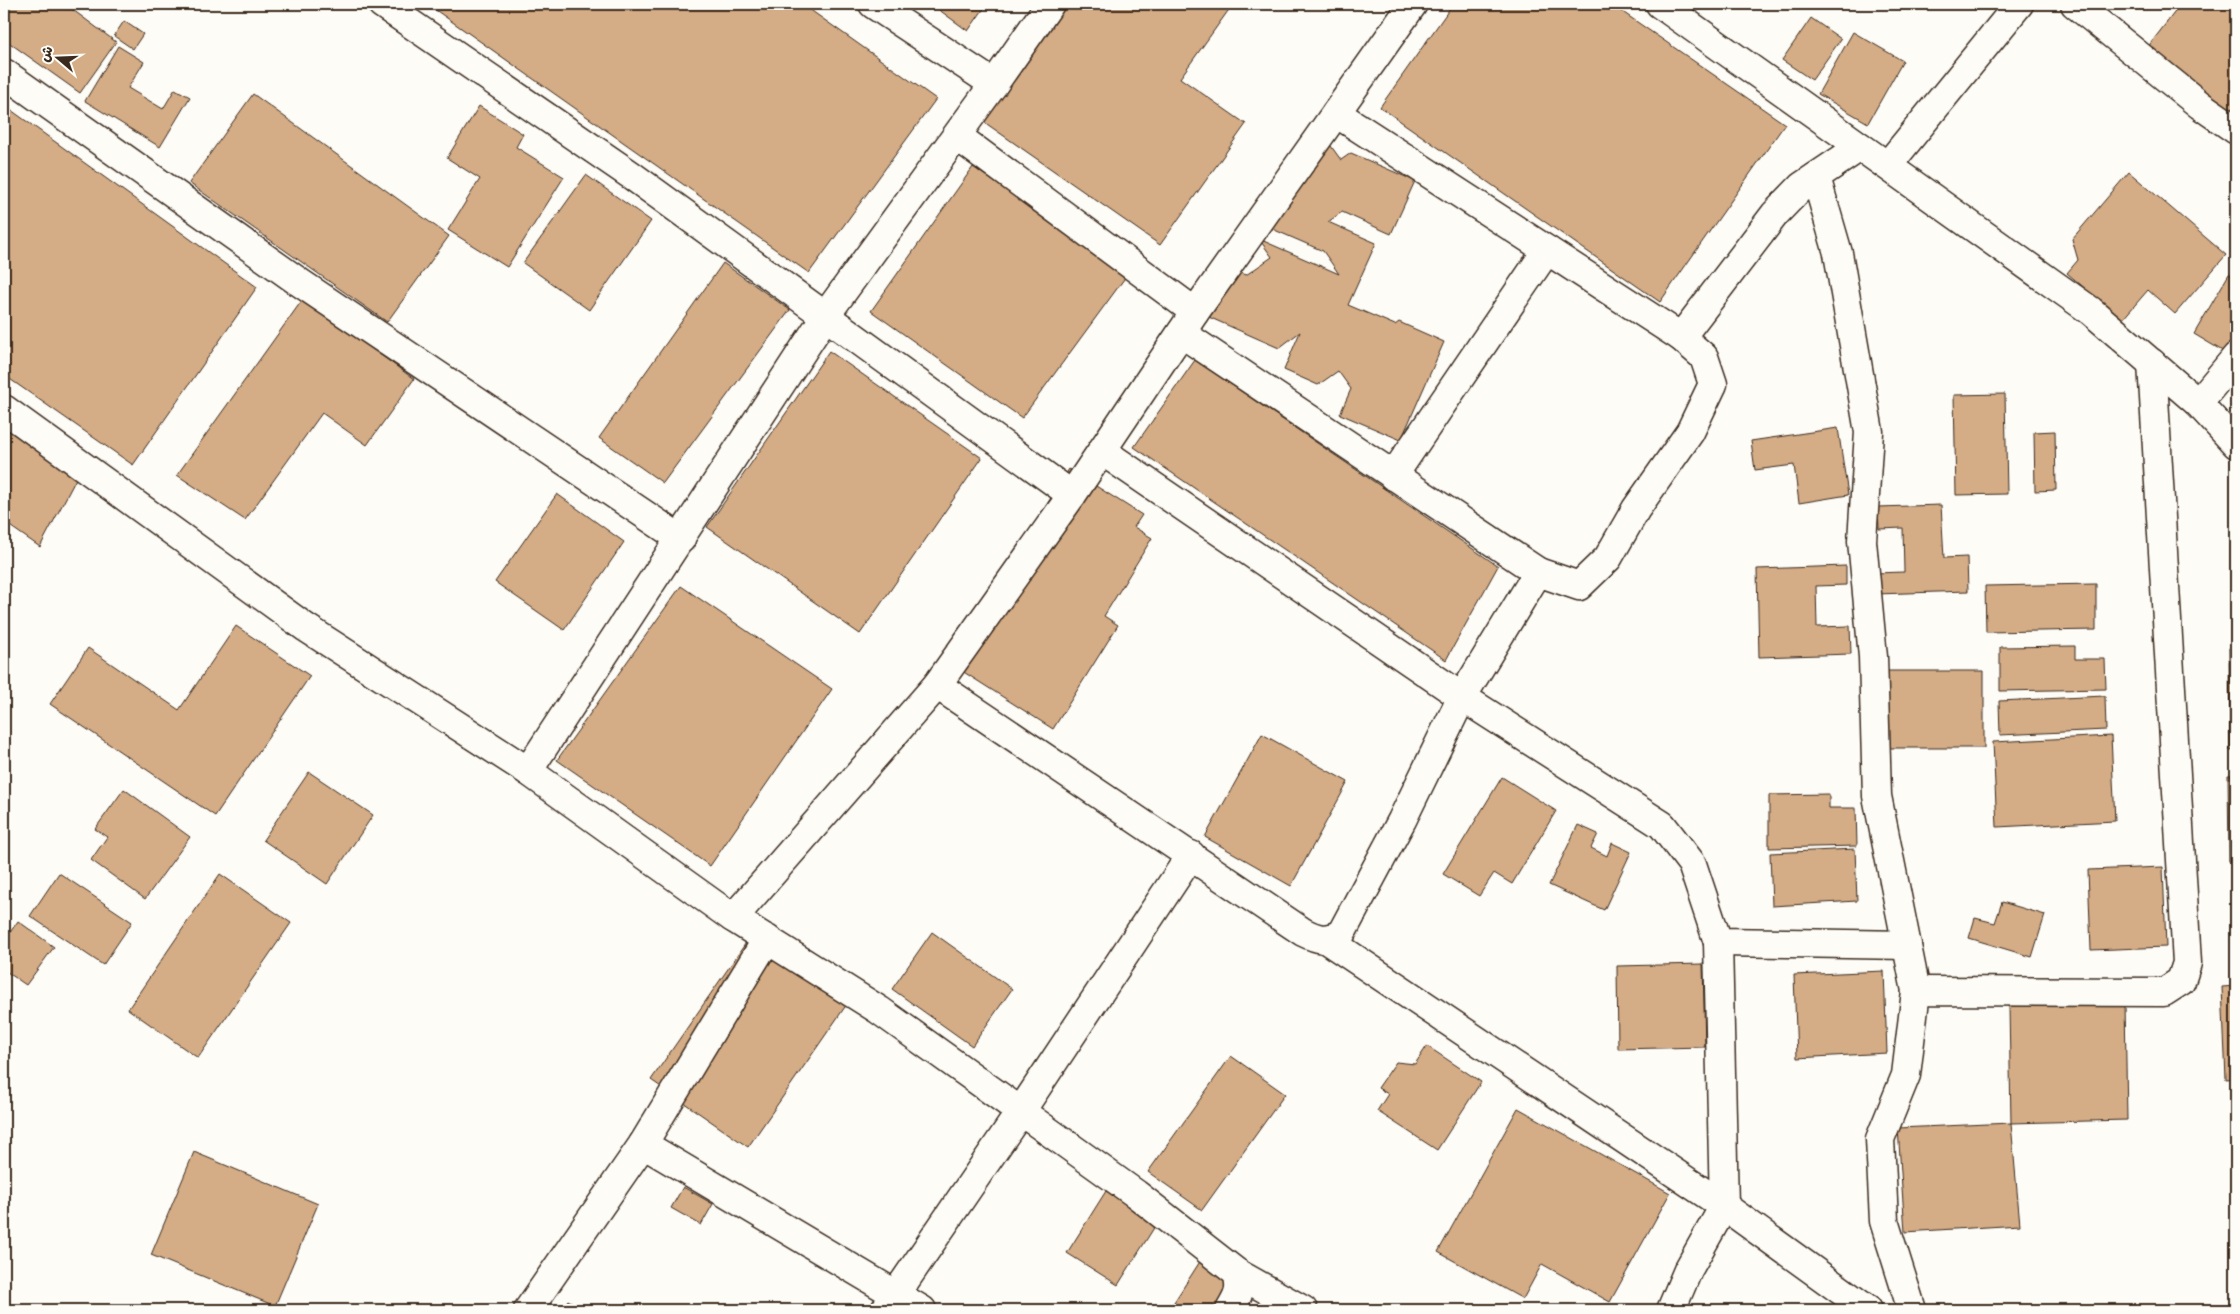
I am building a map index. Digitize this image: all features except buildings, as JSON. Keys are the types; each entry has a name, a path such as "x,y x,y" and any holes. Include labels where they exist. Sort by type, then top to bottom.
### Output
{"street":[{"path":"382,4 631,175 1072,495"},
{"path":"873,4 994,84"},
{"path":"528,771 826,315 957,136 1050,4"},
{"path":"733,918 937,685 1072,495 1188,323 1413,4"},
{"path":"1660,4 2091,311 2198,403 2236,444"},
{"path":"1888,166 2019,4"},
{"path":"2075,4 2200,105 2236,130"},
{"path":"4,74 299,282 681,539"},
{"path":"957,136 1188,323 1393,476 1538,572 1579,586 1608,558 1636,509 1690,432 1713,384 1704,357 1681,337 1336,113"},
{"path":"1681,337 1775,214 1802,186 1860,147"},
{"path":"1816,177 1838,253 1869,432 1862,541 1873,657 1877,796 1916,991 1906,1075 1880,1139 1884,1221 1912,1310"},
{"path":"1393,476 1547,250"},
{"path":"2198,403 2236,357"},
{"path":"1916,991 2164,992 2181,981 2187,963 2152,363"},
{"path":"4,409 305,627 528,771 733,918 880,1010 1136,1194 1237,1273 1303,1310"},
{"path":"1102,451 1462,697 1662,825 1692,864 1718,942 1724,1206 1688,1270 1670,1310"},
{"path":"1326,940 1341,934 1402,820 1462,697 1538,572"},
{"path":"937,685 1303,932 1317,939 1326,940 1724,1206 1868,1310"},
{"path":"891,1302 1022,1111 1191,855"},
{"path":"528,1310 643,1144 767,939"},
{"path":"1718,942 1907,945"},
{"path":"643,1144 891,1302 922,1310"},
{"path":"1230,1310 1239,1291 1240,1284 1237,1273"}]}
